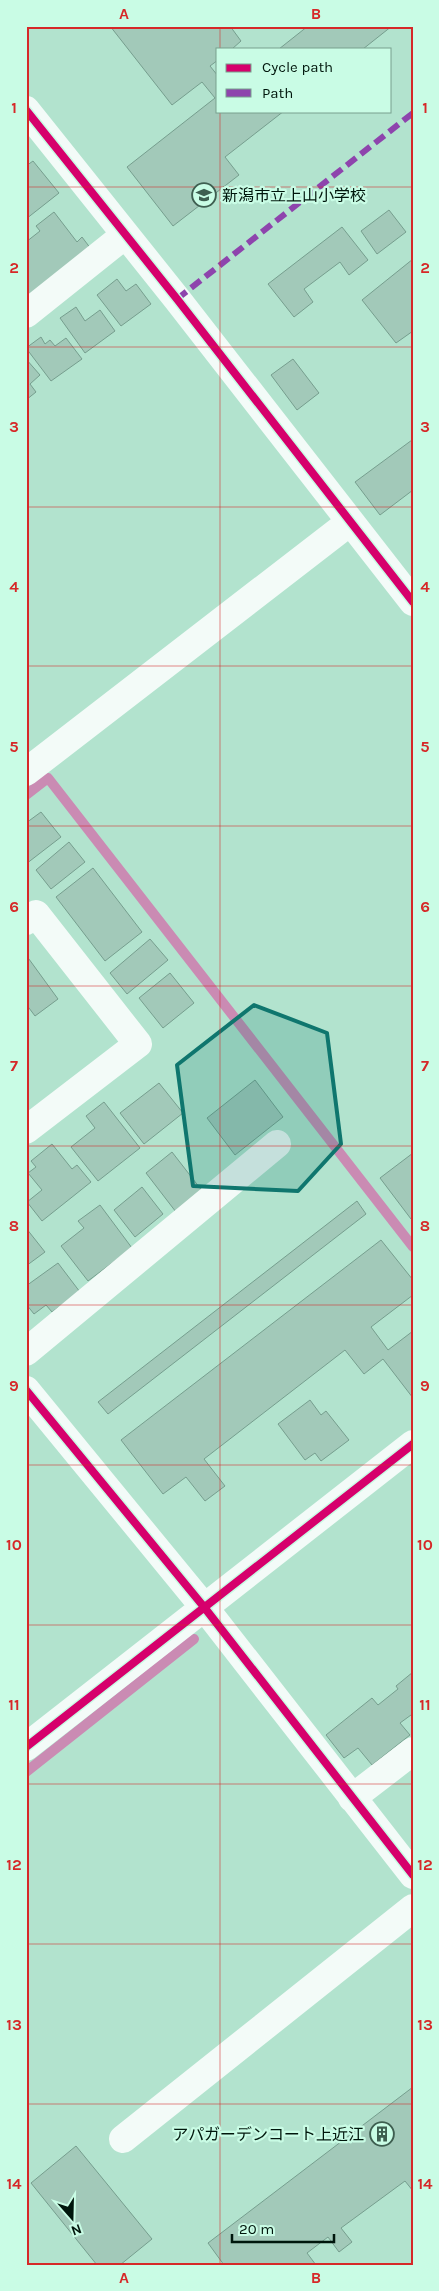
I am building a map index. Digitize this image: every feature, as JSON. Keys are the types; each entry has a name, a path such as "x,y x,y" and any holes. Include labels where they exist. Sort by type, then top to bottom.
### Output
{"street":[{"path":"28,115 177,299 413,602"},
{"path":"26,314 124,235"},
{"path":"26,772 350,522"},
{"path":"26,921 36,914 138,1044 26,1130"},
{"path":"26,1352 277,1144"},
{"path":"26,1390 204,1607 413,1875"},
{"path":"26,1747 413,1444"},
{"path":"352,1798 413,1751"},
{"path":"123,2140 413,1908"}],"highlighted area":[{"path":"254,1005 327,1033 341,1144 298,1191 193,1186 177,1065"}],"building":[{"path":"110,26 230,26 241,41 233,48 216,48 216,62 210,66 216,74 216,112 283,112 225,157 239,175 173,226 127,167 215,98 202,82 172,105"},
{"path":"308,26 392,26 364,48 280,48"},
{"path":"33,161 59,193 26,219 26,166"},
{"path":"389,210 406,232 377,254 361,231"},
{"path":"54,212 77,242 82,237 91,249 26,300 26,242 40,231 36,226"},
{"path":"342,227 368,260 349,275 340,262 304,289 313,302 294,317 268,284"},
{"path":"413,259 413,331 396,343 362,300"},
{"path":"117,279 126,291 136,284 151,304 121,326 97,295"},
{"path":"76,307 85,321 100,310 115,331 85,353 60,318"},
{"path":"41,337 45,344 50,340 55,346 66,338 82,359 51,381 26,348"},
{"path":"26,359 40,375 30,384 36,392 26,400"},
{"path":"293,359 319,393 297,410 271,375"},
{"path":"412,440 413,490 380,515 355,482"},
{"path":"41,812 61,837 26,864 26,823"},
{"path":"69,842 85,862 51,889 36,870"},
{"path":"93,868 142,932 105,961 56,897"},
{"path":"150,939 168,960 127,994 110,973"},
{"path":"26,955 58,999 35,1016 26,1004"},
{"path":"170,973 194,1003 163,1028 139,998"},
{"path":"255,1080 283,1117 235,1155 207,1118"},
{"path":"159,1083 183,1113 144,1144 120,1113"},
{"path":"104,1102 140,1148 98,1181 71,1147 95,1128 86,1116"},
{"path":"52,1144 72,1169 77,1165 91,1182 42,1221 27,1202 42,1190 28,1173 36,1167 31,1161"},
{"path":"172,1152 203,1192 176,1212 146,1173"},
{"path":"413,1153 413,1218 411,1219 380,1178"},
{"path":"142,1187 163,1214 135,1237 114,1210"},
{"path":"357,1201 366,1214 108,1414 98,1402"},
{"path":"100,1205 132,1248 88,1281 61,1246 84,1228 78,1221"},
{"path":"26,1228 45,1252 26,1266"},
{"path":"381,1240 413,1280 413,1295 371,1327 388,1350 413,1331 413,1398 383,1359 364,1374 345,1350 204,1459 225,1486 205,1501 186,1477 163,1494 121,1440"},
{"path":"58,1263 80,1292 52,1312 46,1305 34,1314 26,1304 26,1286"},
{"path":"310,1400 321,1415 326,1411 349,1440 321,1461 315,1453 305,1460 278,1424"},
{"path":"413,1672 413,1717 411,1715 400,1723 410,1735 372,1765 358,1748 344,1758 326,1735 372,1698 378,1705 398,1689 396,1686"},
{"name":"アパガーデンコート上近江","path":"413,2087 413,2191 405,2181 341,2228 352,2242 339,2252 328,2237 307,2253 316,2265 224,2265 208,2243"},
{"path":"76,2146 152,2239 120,2265 97,2265 31,2183"}],"waterway":[{"path":"26,795 48,778 413,1247"},
{"path":"26,1772 194,1639"}],"marked path":[{"path":"177,299 413,113"}],"cycle path":[{"path":"26,110 177,299 413,602"},
{"path":"26,1390 204,1607 413,1875"},
{"path":"26,1747 413,1444"}],"place":[{"name":"新潟市立上山小学校","path":"204,195"},
{"name":"アパガーデンコート上近江","path":"382,2134"}]}
